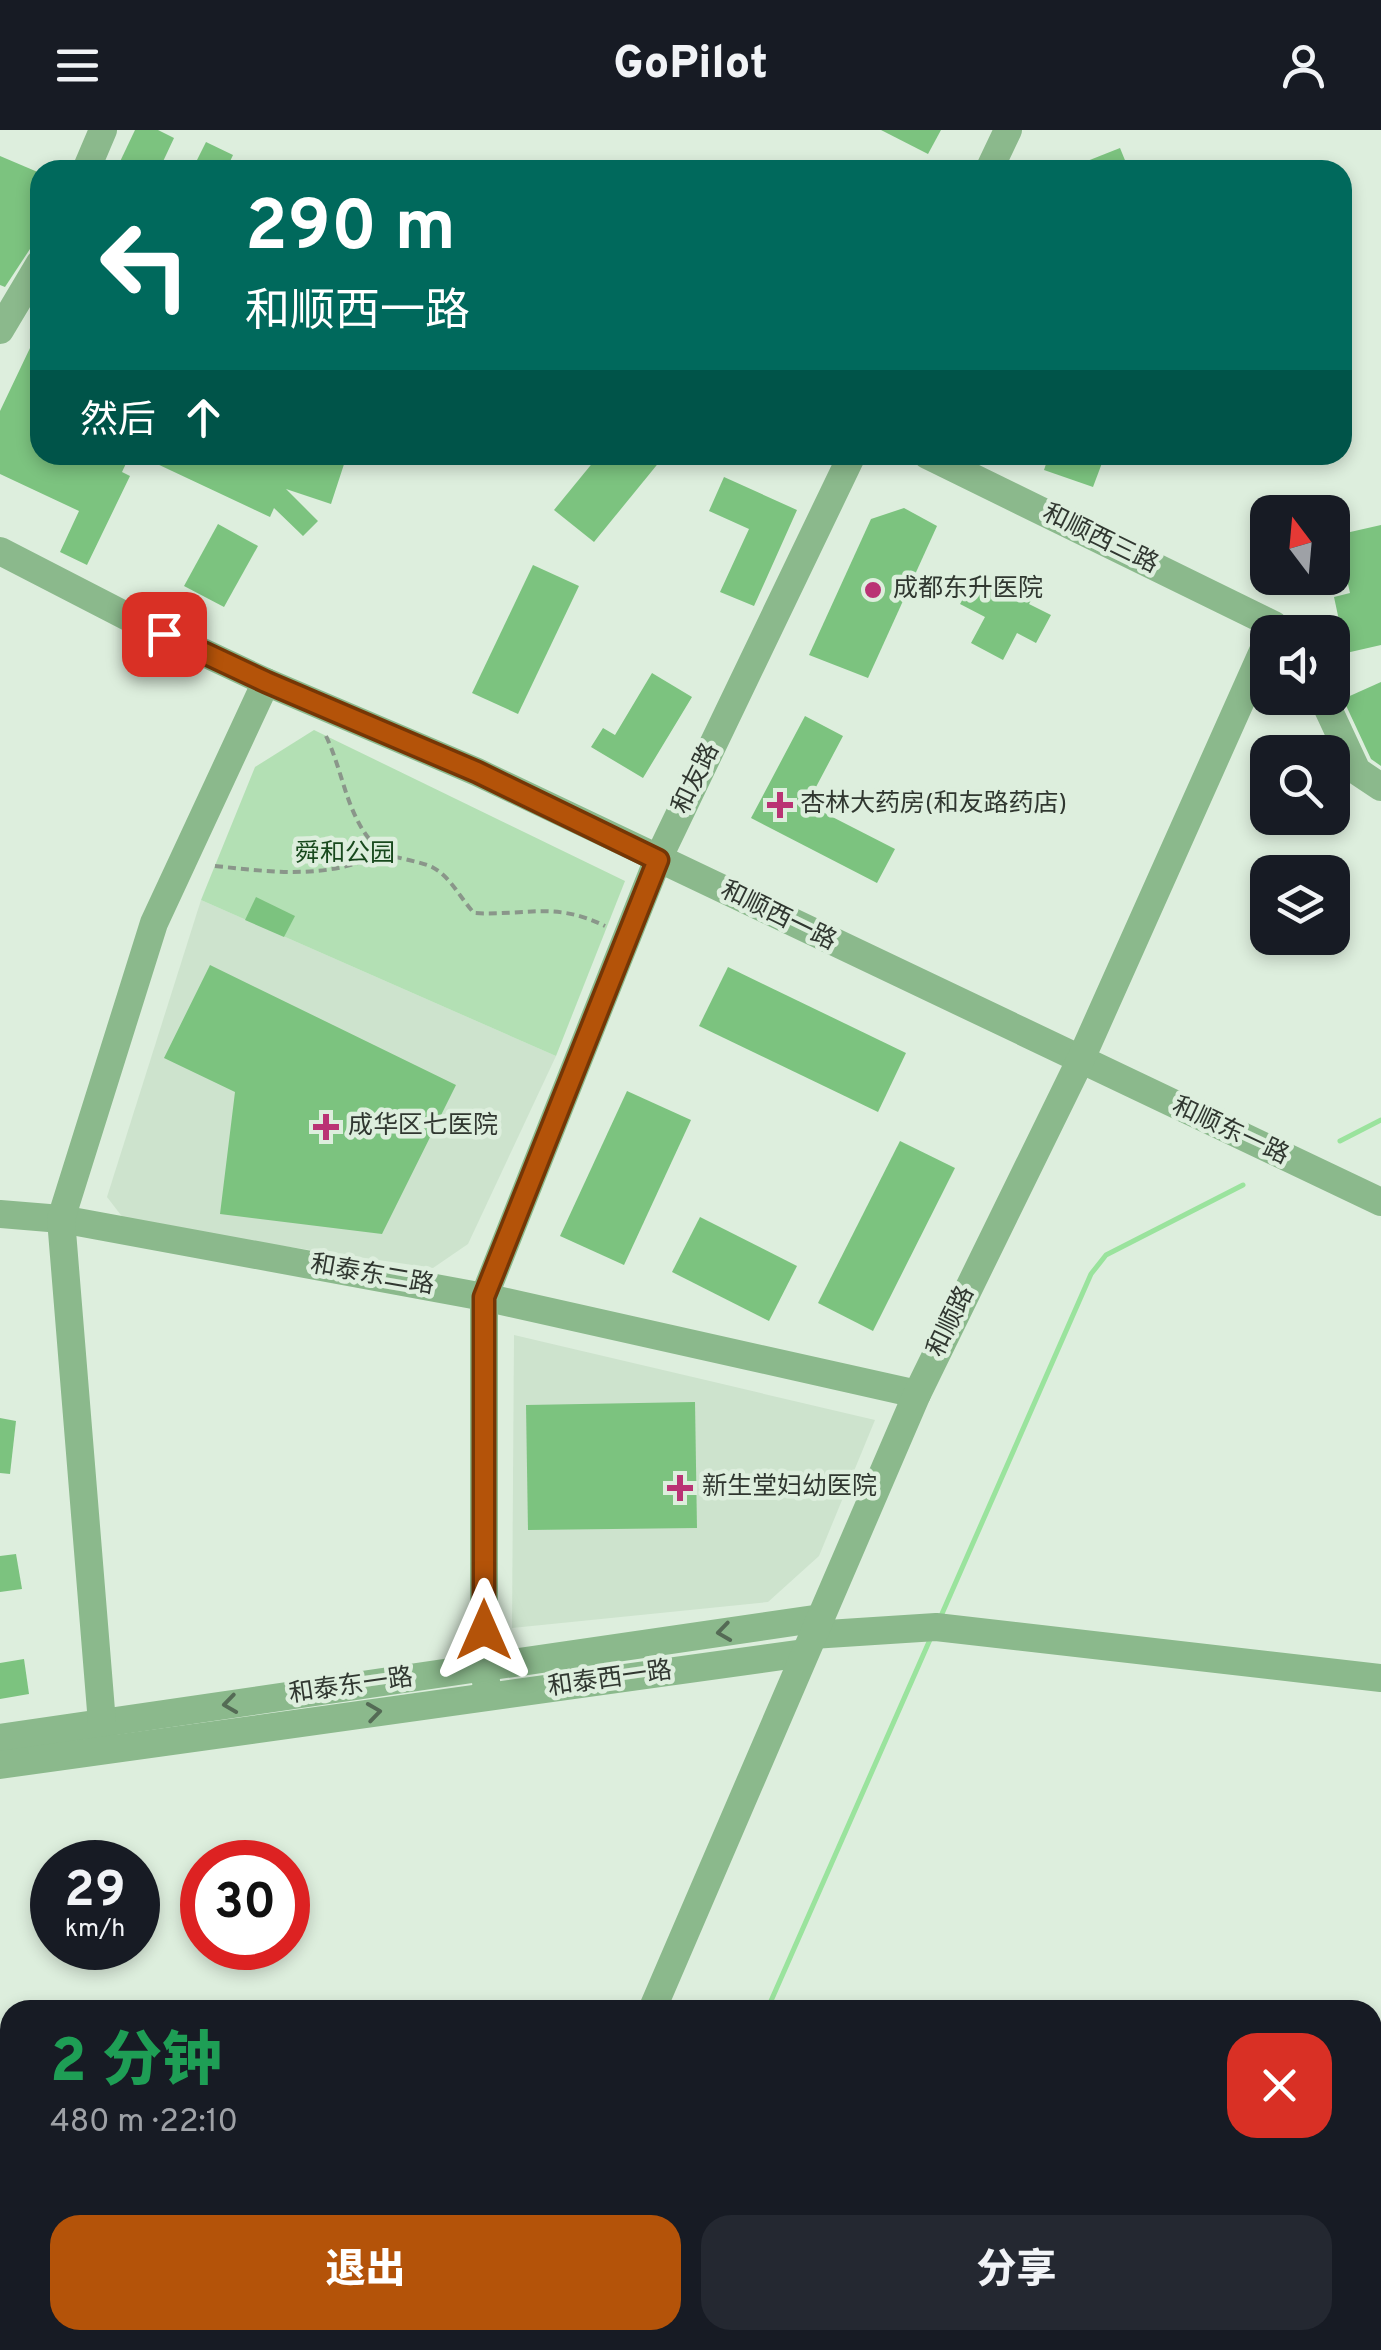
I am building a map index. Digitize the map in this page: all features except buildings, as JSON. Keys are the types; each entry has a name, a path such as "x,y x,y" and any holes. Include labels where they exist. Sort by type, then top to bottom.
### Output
{"street":[{"path":"90,160 103,130"},
{"path":"994,160 1008,130"},
{"path":"0,330 30,280"},
{"name":"和友路","path":"488,1696 484,1667 484,1297 658,860 847,465"},
{"name":"和顺西三路","path":"946,465 1250,621"},
{"name":"和顺西一路","path":"0,551 130,618 266,682 477,772 1080,1061"},
{"path":"102,1736 60,1219 154,924 266,682"},
{"name":"和顺路","path":"656,2000 917,1394 1080,1061 1250,684"},
{"path":"1331,715 1357,771 1381,788"},
{"name":"和顺东一路","path":"1080,1061 1381,1202"},
{"name":"和泰东二路","path":"0,1214 60,1219 484,1297 917,1394"},
{"path":"812,1636 936,1627 1381,1678"},
{"name":"和泰东一路","path":"0,1738 102,1736 484,1667 812,1636"},
{"name":"和泰西一路","path":"0,1765 102,1736 488,1696 812,1636"}],"path":[{"path":"326,736 347,797 369,839 382,852 434,868 474,914 558,912 588,917 607,927"},
{"path":"215,866 306,873 363,862 382,852"}],"shaded area":[{"name":"成华区七医院","path":"201,900 556,1056 468,1244 433,1268 127,1223 107,1197"},
{"name":"新生堂妇幼医院","path":"514,1335 875,1420 819,1556 768,1602 512,1628"}],"green space":[{"name":"舜和公园","path":"314,730 625,881 556,1056 201,900 255,767"}],"waterway":[{"path":"1340,1141 1381,1120"},
{"path":"941,1616 1091,1274 1106,1255 1243,1185"},
{"path":"771,2000 932,1635"}],"place":[{"name":"成都东升医院","path":"873,590"},
{"name":"杏林大药房(和友路药店)","path":"780,805"},
{"name":"成华区七医院","path":"326,1127"},
{"name":"新生堂妇幼医院","path":"680,1488"}],"route":[{"path":"164,634 477,772 658,860 484,1297 484,1630"}]}
